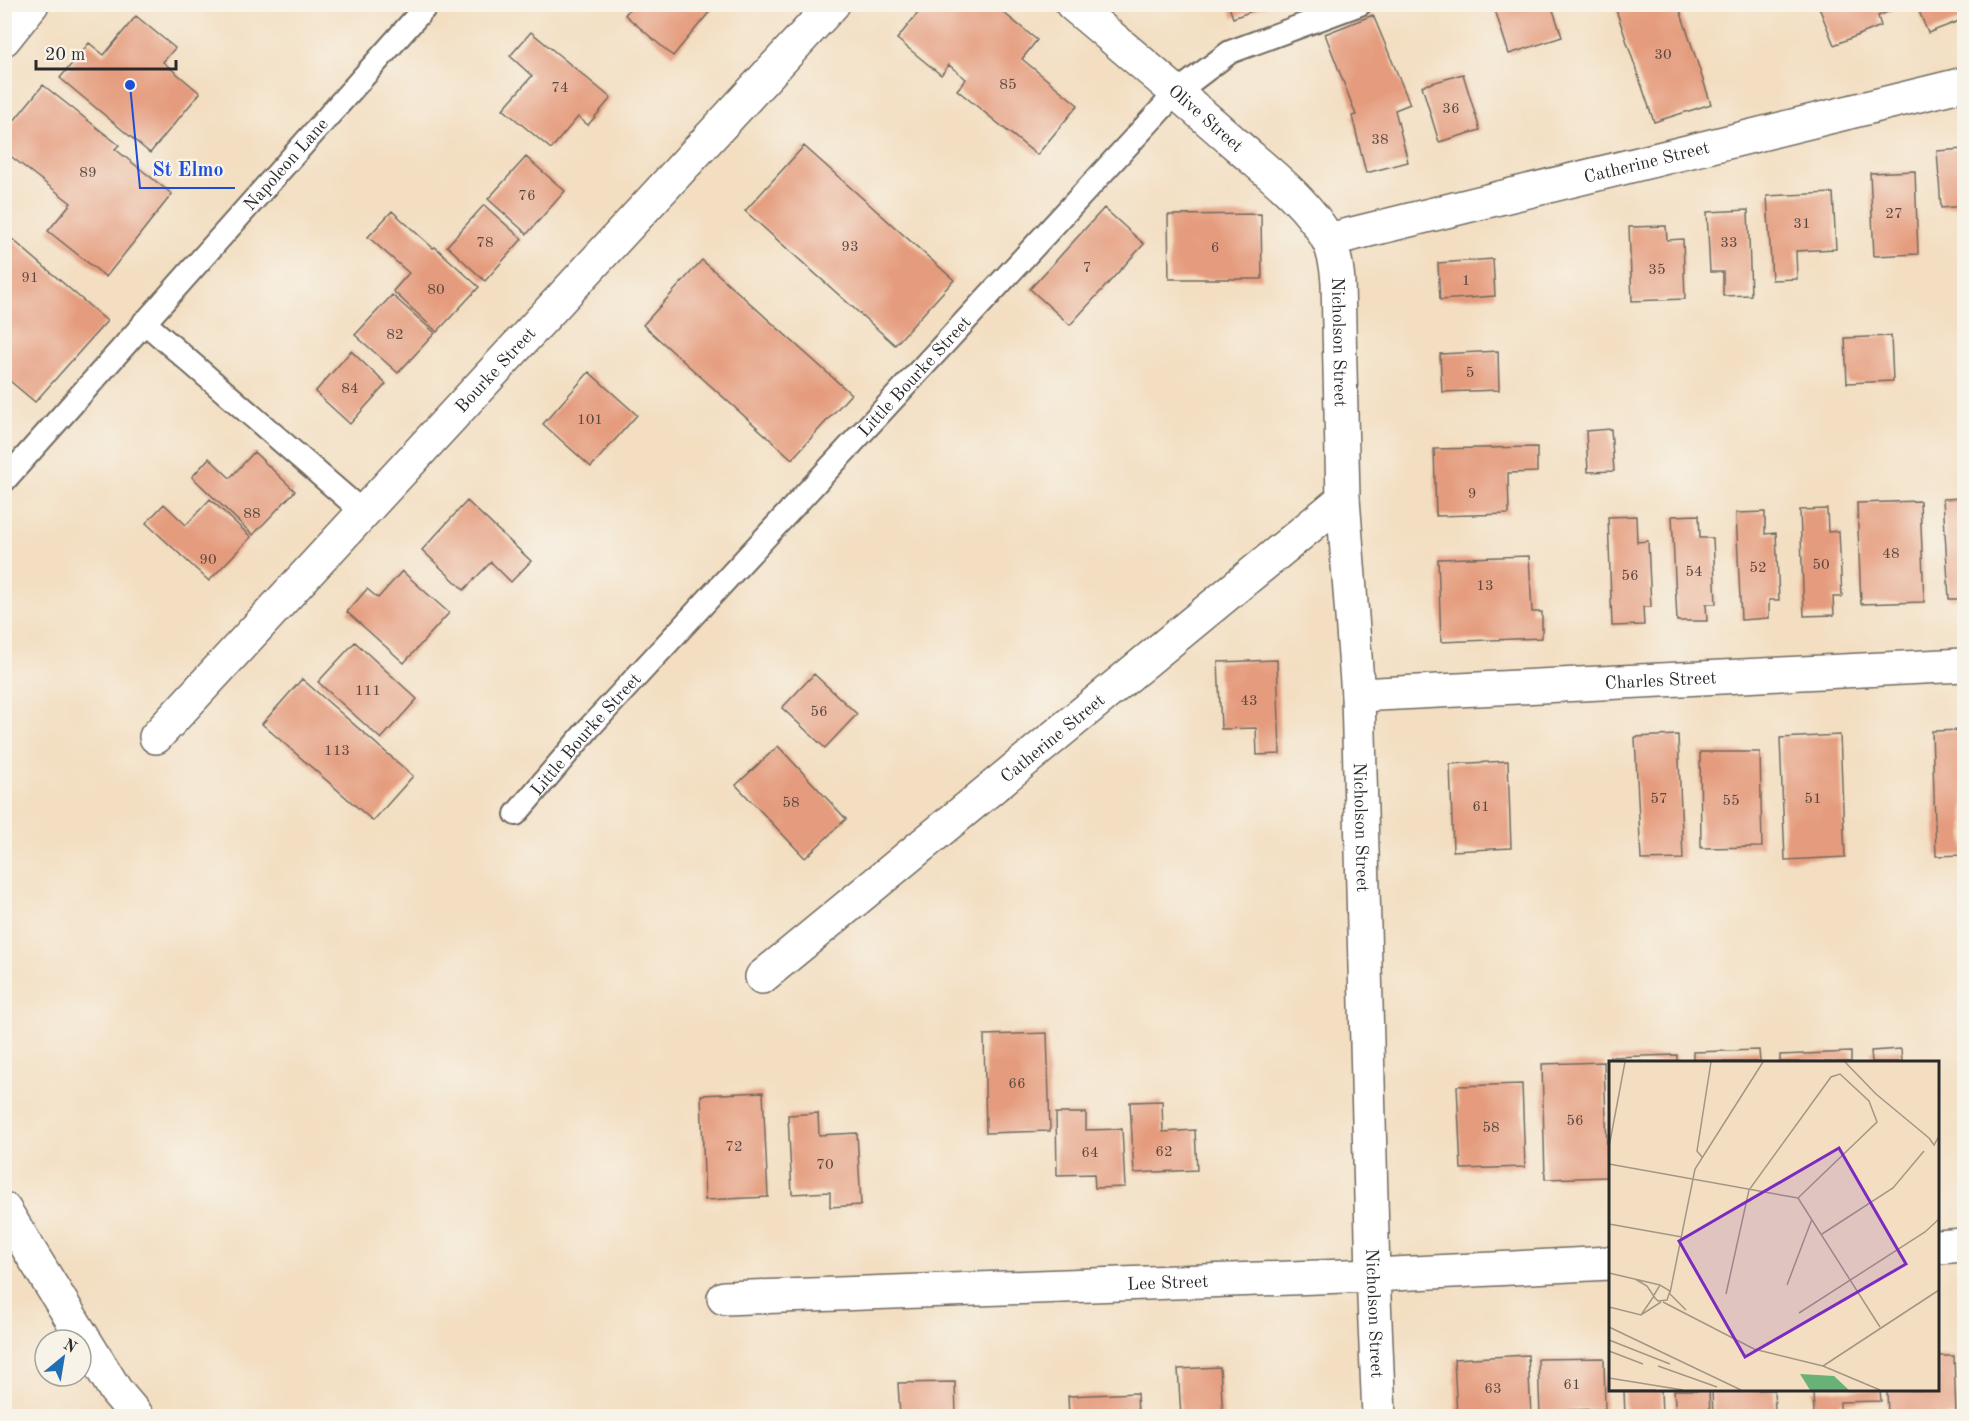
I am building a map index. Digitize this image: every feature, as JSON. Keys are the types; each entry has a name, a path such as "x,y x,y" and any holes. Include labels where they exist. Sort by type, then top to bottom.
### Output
{"street":[{"path":"4,39 32,4"},
{"name":"Bourke Street","path":"156,737 833,4"},
{"name":"Olive Street","path":"1072,4 1278,181 1315,220 1329,240"},
{"name":"Catherine Street","path":"1329,240 1965,84"},
{"name":"Nicholson Street","path":"1329,240 1336,261 1338,282 1343,499 1358,695 1373,1275 1379,1416"},
{"name":"Catherine Street","path":"762,977 1343,499"},
{"name":"Charles Street","path":"1358,695 1965,665"},
{"path":"4,1209 116,1391 136,1416"},
{"path":"1939,1246 1965,1245"},
{"name":"Lee Street","path":"723,1298 1373,1275 1609,1263"}],"lane":[{"name":"Napoleon Lane","path":"4,481 428,4"},
{"name":"Little Bourke Street","path":"516,814 589,728 1177,92 1230,52 1360,4"},
{"path":"144,322 364,513"}],"building":[{"path":"633,4 716,4 673,56 625,15"},
{"path":"925,4 993,4 1037,40 1022,59 1078,105 1037,155 957,90 966,79 949,65 941,75 897,39"},
{"path":"1228,4 1269,4 1269,5 1233,18"},
{"path":"1493,4 1551,4 1562,37 1509,54"},
{"path":"1614,4 1678,4 1711,104 1654,122"},
{"path":"1916,4 1964,4 1964,19 1928,33"},
{"path":"1818,5 1898,5 1899,7 1878,16 1881,26 1834,45"},
{"path":"1373,15 1410,104 1395,110 1408,162 1366,173 1352,116 1356,115 1325,34"},
{"path":"136,16 175,48 163,62 200,93 150,153 60,78 89,43 104,55"},
{"path":"531,32 611,98 588,125 578,117 551,149 503,109 532,76 510,56"},
{"path":"1463,74 1480,130 1439,142 1422,86"},
{"path":"43,85 119,145 115,149 172,194 106,277 48,231 71,203 4,151 4,133"},
{"path":"804,146 954,280 895,345 745,211"},
{"path":"1964,149 1964,206 1941,208 1937,151"},
{"path":"526,157 565,191 527,234 488,199"},
{"path":"1915,171 1918,254 1874,256 1870,173"},
{"path":"1833,193 1836,249 1796,251 1797,279 1772,280 1767,196"},
{"path":"484,205 522,239 485,281 447,246"},
{"path":"1104,208 1144,244 1070,325 1030,289"},
{"path":"1748,210 1751,295 1723,296 1723,272 1710,272 1707,212"},
{"path":"392,211 479,287 437,332 393,291 409,273 368,237"},
{"path":"1261,214 1262,279 1169,279 1168,215"},
{"path":"1666,226 1667,240 1683,239 1685,299 1632,301 1629,227"},
{"path":"4,232 107,321 35,402 4,376"},
{"path":"1493,259 1495,296 1440,300 1438,263"},
{"path":"702,260 851,394 792,459 643,325"},
{"path":"392,295 435,333 398,373 355,335"},
{"path":"1891,336 1893,381 1847,383 1845,338"},
{"path":"351,351 386,384 350,424 315,392"},
{"path":"1498,351 1499,390 1442,392 1440,354"},
{"path":"589,372 637,415 591,467 543,424"},
{"path":"1611,429 1614,471 1588,472 1586,431"},
{"path":"1537,447 1537,472 1508,473 1509,514 1436,516 1434,449"},
{"path":"254,452 295,491 253,535 192,477 209,458 230,478"},
{"path":"1964,498 1964,599 1949,599 1943,499"},
{"path":"210,499 251,537 209,581 146,523 164,504 186,525"},
{"path":"467,501 531,561 511,582 491,562 464,590 422,550"},
{"path":"1920,501 1924,602 1861,604 1857,503"},
{"path":"1827,509 1828,532 1839,531 1842,597 1833,597 1834,615 1804,616 1800,510"},
{"path":"1765,512 1765,534 1776,533 1779,600 1769,600 1769,618 1741,620 1736,513"},
{"path":"1699,515 1700,538 1713,538 1716,604 1706,604 1707,621 1677,621 1672,516"},
{"path":"1636,516 1637,542 1648,541 1651,607 1643,607 1644,625 1612,626 1608,517"},
{"path":"1529,556 1532,612 1542,612 1542,638 1441,642 1438,559"},
{"path":"402,571 449,613 404,663 347,612 367,589 378,598"},
{"path":"355,642 417,699 381,739 318,682"},
{"path":"1277,660 1280,754 1257,755 1256,728 1221,729 1218,662"},
{"path":"814,674 857,714 825,748 782,708"},
{"path":"302,679 413,776 373,821 262,724"},
{"path":"1964,730 1964,855 1936,856 1932,731"},
{"path":"1678,735 1683,859 1641,860 1635,737"},
{"path":"1840,735 1845,857 1785,860 1780,738"},
{"path":"778,746 846,819 805,858 736,785"},
{"path":"1700,752 1760,752 1762,847 1701,848"},
{"path":"1508,761 1511,848 1453,851 1450,764"},
{"path":"1047,1033 1050,1131 986,1133 984,1035"},
{"path":"1901,1049 1902,1061 1872,1061 1871,1051"},
{"path":"1759,1050 1760,1061 1693,1061 1693,1052"},
{"path":"1851,1052 1851,1061 1780,1061 1780,1055"},
{"path":"1677,1055 1677,1061 1610,1061 1610,1057"},
{"path":"1604,1062 1608,1177 1545,1179 1542,1064"},
{"path":"1522,1084 1525,1167 1461,1169 1457,1086"},
{"path":"763,1092 768,1197 705,1200 701,1095"},
{"path":"1162,1101 1163,1132 1195,1130 1197,1170 1134,1173 1130,1102"},
{"path":"818,1113 819,1135 857,1133 861,1205 830,1207 830,1192 792,1194 788,1115"},
{"path":"1056,1113 1086,1113 1086,1130 1122,1129 1125,1187 1095,1188 1094,1174 1057,1175"},
{"path":"1961,1339 1964,1339 1964,1374 1963,1374"},
{"path":"1528,1355 1531,1416 1457,1416 1454,1359"},
{"path":"1939,1356 1954,1356 1956,1416 1888,1416 1887,1391 1939,1391"},
{"path":"1604,1358 1605,1409 1570,1410 1570,1416 1540,1416 1538,1359"},
{"path":"1220,1367 1223,1416 1181,1416 1178,1369"},
{"path":"955,1382 956,1416 900,1416 898,1383"},
{"path":"1624,1391 1661,1391 1662,1416 1625,1416"},
{"path":"1674,1391 1709,1391 1710,1416 1676,1416"},
{"path":"1712,1391 1774,1391 1775,1411 1752,1411 1753,1416 1713,1416"},
{"path":"1813,1391 1880,1391 1881,1401 1840,1402 1840,1416 1814,1416"},
{"path":"1137,1393 1138,1416 1069,1416 1068,1396"}],"place":[{"name":"St Elmo","path":"130,85"}]}
